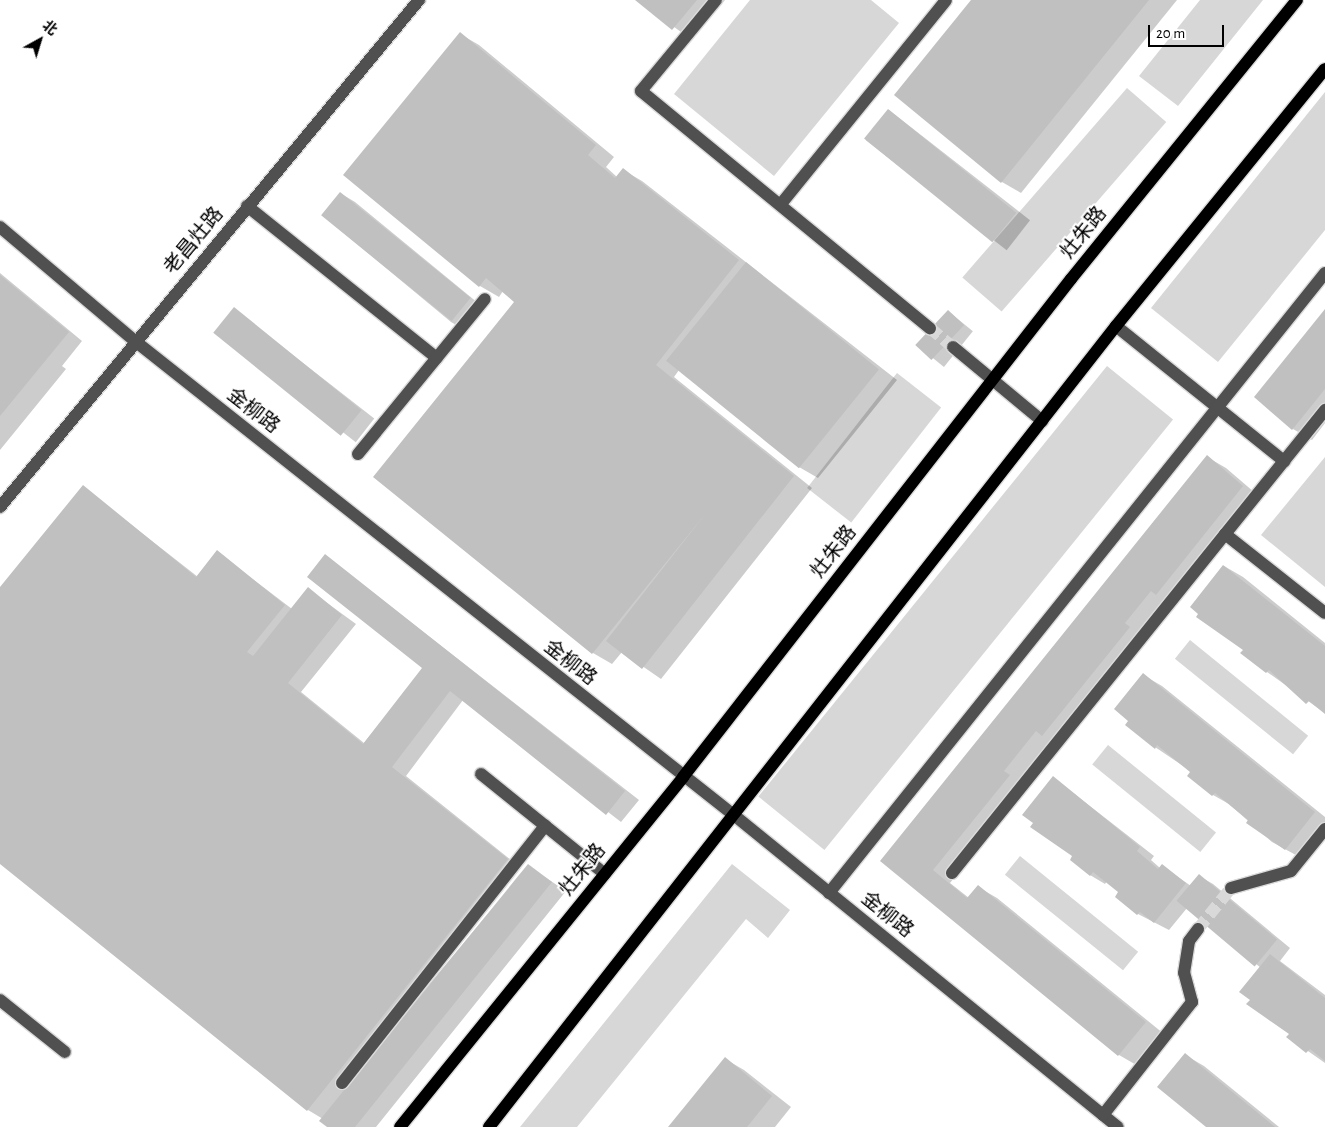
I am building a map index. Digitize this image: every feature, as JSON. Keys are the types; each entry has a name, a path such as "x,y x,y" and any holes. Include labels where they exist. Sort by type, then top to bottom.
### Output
{"main road":[{"name":"灶朱路","path":"400,1127 683,777 992,380 1296,0"},
{"path":"489,1127 735,816 1116,326 1325,69"}],"street":[{"name":"老昌灶路","path":"0,507 135,341 419,0"},
{"path":"716,0 641,91 930,328"},
{"path":"781,204 946,0"},
{"path":"247,206 437,358"},
{"name":"金柳路","path":"0,227 135,341 683,777 735,816 1118,1127"},
{"path":"830,893 1325,273"},
{"path":"358,454 485,299"},
{"path":"1116,326 1284,461"},
{"path":"953,347 1042,421"},
{"path":"952,873 1325,410"},
{"path":"1226,534 1325,613"},
{"path":"481,774 605,874"},
{"path":"342,1083 545,826"},
{"path":"1231,888 1291,871 1325,829"},
{"path":"1103,1115 1192,1002 1184,973 1189,941 1198,929"},
{"path":"0,1000 65,1052"}],"shaded area":[{"path":"750,0 871,0 899,23 774,176 674,94"},
{"path":"1200,0 1263,0 1178,106 1139,76"},
{"path":"1127,88 1166,122 1002,312 962,277"},
{"path":"1325,92 1325,230 1218,362 1151,308"},
{"path":"1107,366 1173,419 824,850 758,797"},
{"path":"897,373 941,407 851,523 807,488"},
{"path":"1325,457 1325,587 1261,535"},
{"path":"1190,640 1308,736 1293,754 1175,659"},
{"path":"1108,745 1216,832 1200,852 1092,764"},
{"path":"1020,856 1138,952 1123,970 1005,875"},
{"path":"732,864 790,910 768,938 746,919 577,1127 520,1127"}],"building":[{"path":"635,0 697,0 672,30"},
{"path":"971,0 1149,0 1001,183 894,95"},
{"path":"460,32 596,145 588,155 615,178 623,168 739,260 656,365 794,476 642,669 606,641 706,513 592,654 373,477 514,302 486,278 479,287 343,175"},
{"path":"888,109 1016,213 992,242 864,139"},
{"path":"340,192 471,298 452,321 321,215"},
{"path":"746,262 879,370 799,468 666,361"},
{"path":"0,275 69,332 0,416"},
{"path":"234,307 361,410 341,436 213,333"},
{"path":"1325,309 1325,389 1292,430 1254,397"},
{"path":"948,310 964,325 931,360 915,345"},
{"path":"1207,455 1243,486 1156,595 1151,591 1125,623 1130,627 1042,736 1036,731 1004,771 1010,775 933,870 967,898 978,885 1146,1022 1118,1056 880,861"},
{"path":"83,485 196,577 217,550 285,605 247,652 253,656 308,587 342,615 288,683 363,744 422,668 307,577 325,554 625,791 606,815 450,691 392,767 508,859 307,1111 0,864 0,587"},
{"path":"1223,565 1325,646 1325,714 1309,701 1306,704 1269,670 1266,673 1240,653 1243,650 1196,617 1198,614 1190,607"},
{"path":"1143,673 1315,812 1285,850 1246,823 1248,820 1215,793 1212,796 1187,776 1190,772 1157,745 1155,749 1125,725 1128,721 1114,709"},
{"path":"1053,776 1140,847 1137,851 1158,869 1162,864 1186,883 1154,923 1140,912 1137,915 1115,897 1118,892 1093,872 1090,876 1070,860 1072,856 1030,827 1033,823 1022,815"},
{"path":"528,864 552,882 355,1127 327,1127 319,1121"},
{"path":"1199,874 1277,940 1255,966 1177,901"},
{"path":"1270,954 1325,998 1325,1061 1310,1049 1306,1053 1286,1037 1289,1034 1246,1004 1250,1000 1239,992"},
{"path":"1185,1053 1275,1127 1206,1127 1157,1087"},
{"path":"725,1057 772,1096 747,1127 668,1127"}],"tunnel":[{"path":"930,328 953,347"},
{"path":"1198,929 1231,888"}]}
